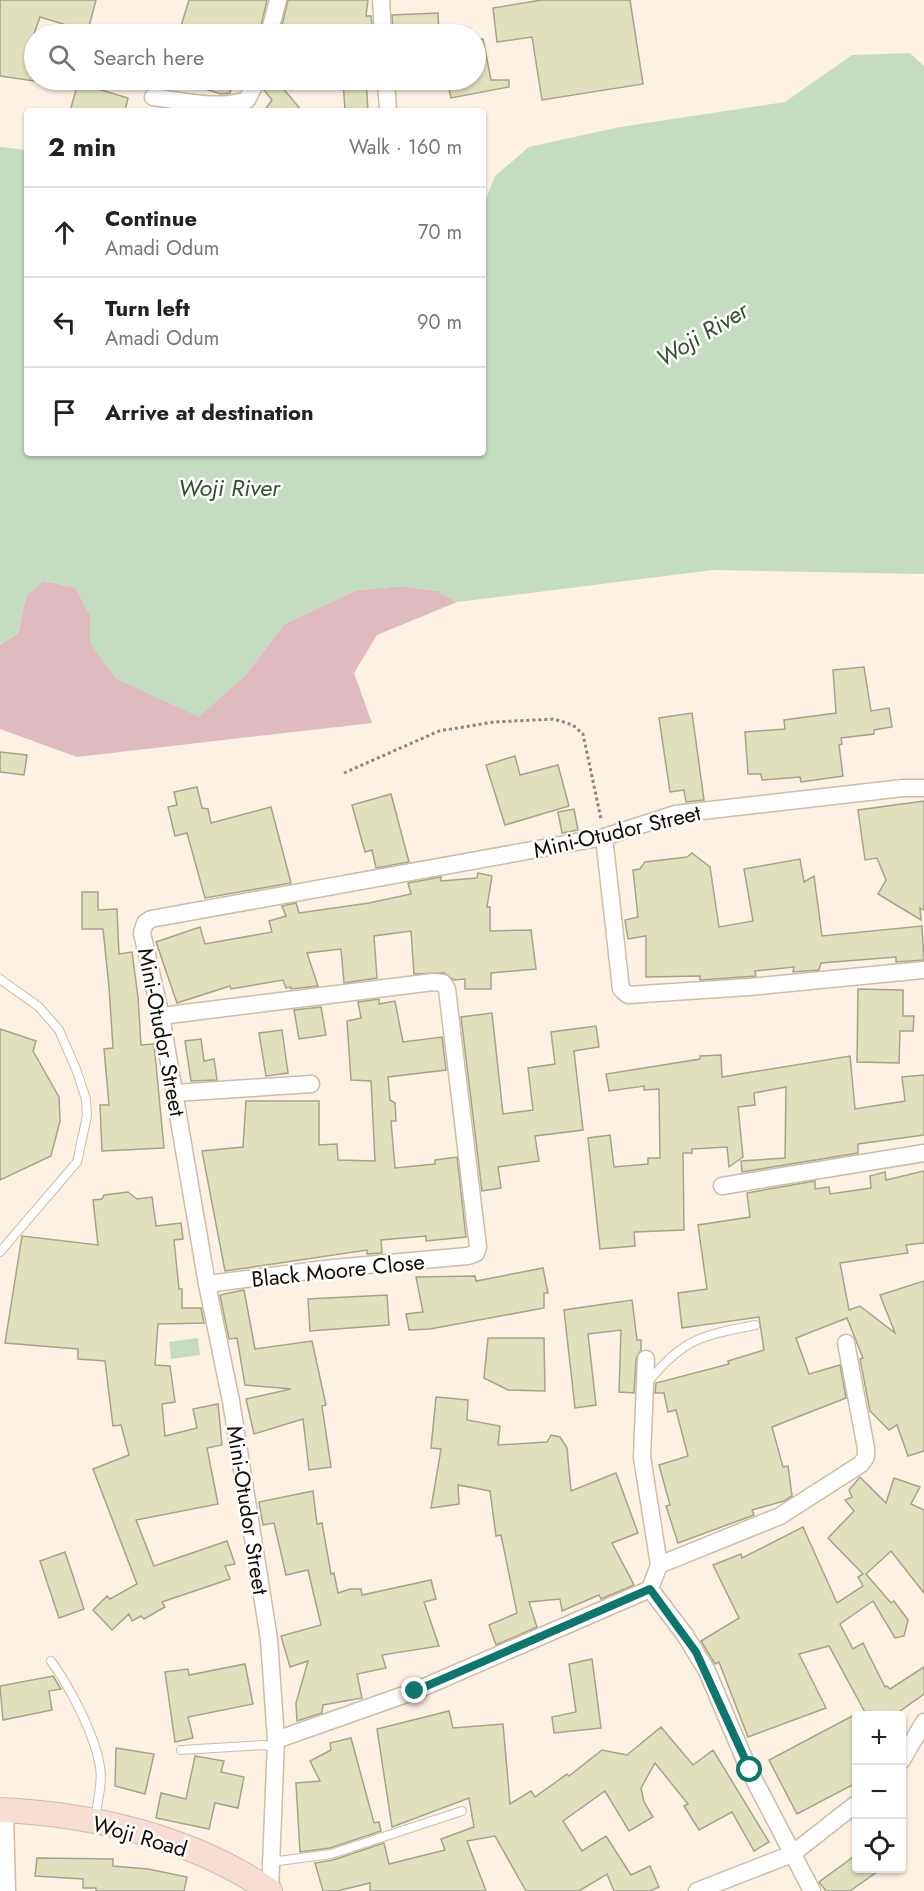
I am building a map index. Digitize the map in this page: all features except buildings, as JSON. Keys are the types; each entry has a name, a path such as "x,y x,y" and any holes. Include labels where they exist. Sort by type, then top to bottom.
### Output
{"main road":[{"name":"Woji Road","path":"2,1810 94,1822 155,1836 220,1862 270,1891"}],"street":[{"path":"272,24 278,0"},
{"path":"381,0 382,24"},
{"path":"153,97 214,105 235,104 247,100 252,90"},
{"path":"387,90 388,108"},
{"name":"Mini-Otudor Street","path":"270,1891 276,1744 269,1639 231,1401 207,1284 161,1016 142,933 145,923 151,918 604,837 675,814 903,788 924,788"},
{"path":"604,837 621,989 628,995 749,987 924,970"},
{"name":"Black Moore Close","path":"161,1016 434,982 443,983 447,988 478,1247 476,1253 468,1257 333,1268 207,1284"},
{"path":"175,1093 311,1084"},
{"path":"722,1186 924,1153"},
{"path":"659,1565 780,1516 861,1464 866,1457 866,1448 846,1343"},
{"path":"276,1744 415,1691 650,1589 659,1565 642,1457 646,1359"},
{"path":"650,1589 685,1635 707,1671 750,1770 812,1891"},
{"path":"906,1753 924,1722"},
{"path":"697,1891 792,1854 852,1807"},
{"path":"2,1810 8,1891"}],"lane":[{"path":"0,979 39,1007 59,1030 86,1099 87,1116 77,1162 0,1252"},
{"path":"645,1385 681,1346 710,1334 755,1325"},
{"path":"51,1661 61,1674 82,1717 101,1768 94,1822"},
{"path":"181,1750 276,1744"},
{"path":"271,1862 331,1854 462,1811"}],"path":[{"path":"344,773 439,731 494,722 554,719 573,725 583,734 588,746 604,837"}],"shaded area":[{"path":"43,581 75,587 90,615 90,643 244,677 284,624 357,590 402,586 437,591 457,602 377,635 354,673 372,723 77,757 0,729 0,645 18,633 26,596"}],"water":[{"name":"Woji River","path":"910,53 924,66 924,574 713,570 457,602 437,591 402,586 357,590 284,624 244,677 199,717 116,679 90,643 90,615 75,587 43,581 26,596 18,633 0,645 0,147 24,150 24,456 486,456 486,198 495,176 529,147 620,127 785,102 852,55"},
{"path":"198,1338 200,1355 171,1359 169,1342"}],"route":[{"path":"415,1691 650,1589 685,1635 707,1671 750,1770"}]}
